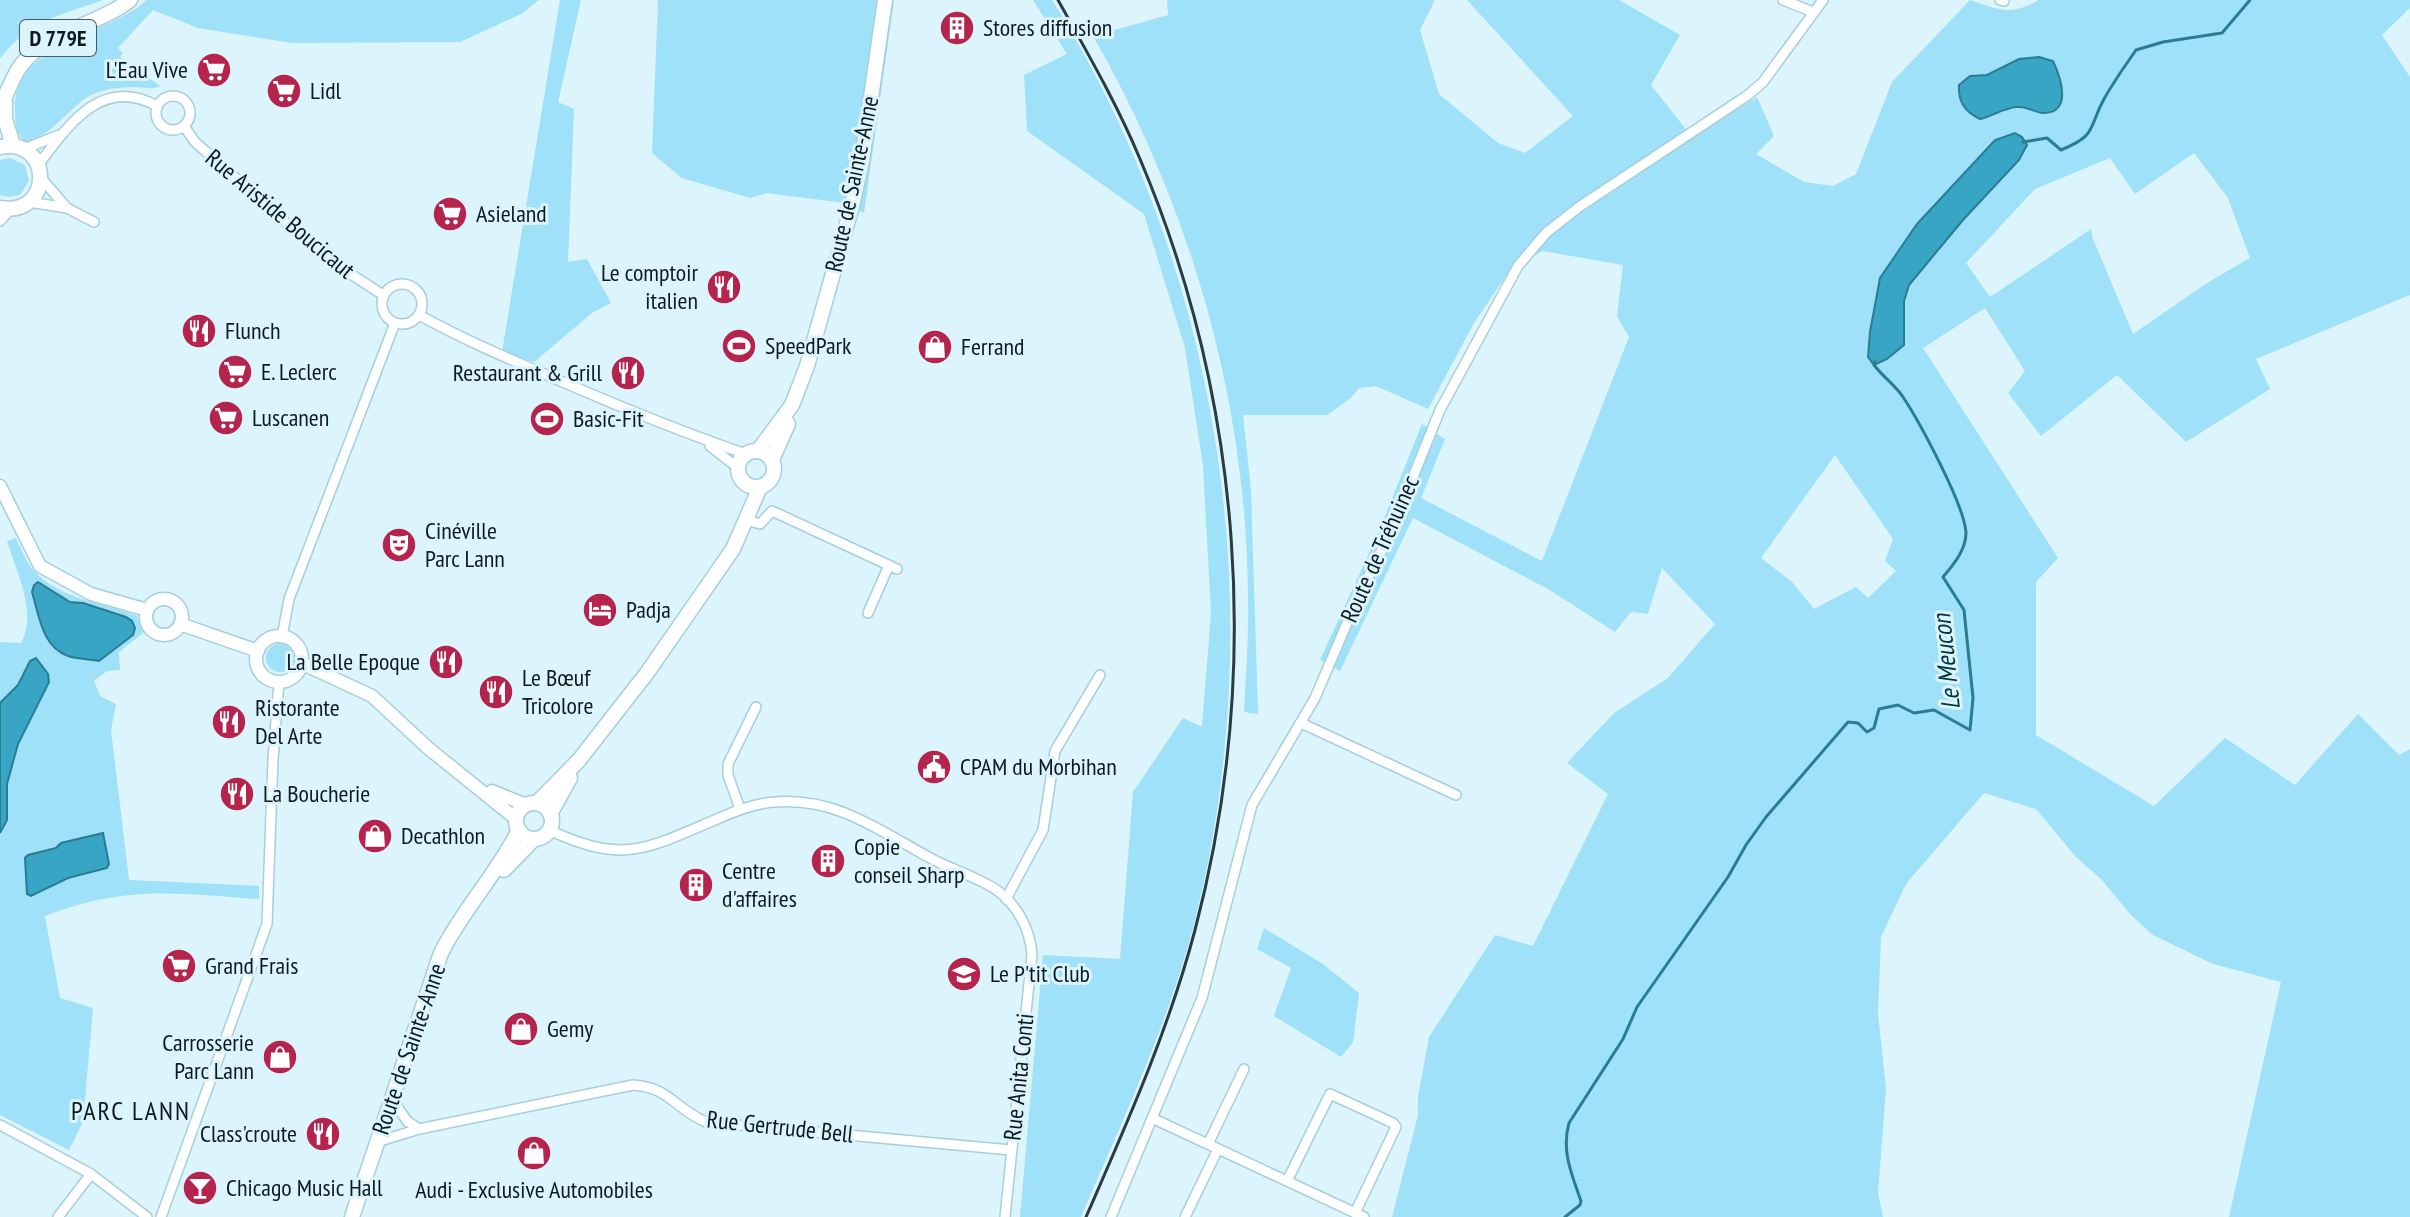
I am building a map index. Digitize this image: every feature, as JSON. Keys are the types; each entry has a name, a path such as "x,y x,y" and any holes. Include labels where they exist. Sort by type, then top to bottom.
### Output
{"main road":[{"name":"D 779E","path":"12,147 3,103 13,77 35,51 110,14 130,0"},
{"name":"Route de Sainte-Anne","path":"760,487 773,477 772,460 800,400 859,176 885,0"},
{"path":"6,208 29,202 39,187 40,171 12,147"},
{"name":"Route de Sainte-Anne","path":"740,475 752,452 792,405 807,366"},
{"path":"752,452 772,460"},
{"path":"579,760 550,814 549,830 543,837 525,837 518,825 531,804 579,760 647,673 733,549 760,487 740,475"},
{"path":"723,564 743,497 740,475"},
{"path":"531,804 545,807 550,814"},
{"name":"Route de Sainte-Anne","path":"352,1217 441,953 453,930 483,889 518,825"},
{"name":"Route de Sainte-Anne","path":"483,889 534,839"}],"street":[{"path":"1783,0 1813,12"},
{"name":"Route de Tréhuinec","path":"1111,1217 1202,998 1252,805 1301,723 1390,534 1440,410 1518,266 1546,233 1579,207 1763,82 1823,0"},
{"path":"67,208 40,171 62,134 87,108 104,98 126,96 157,106"},
{"path":"171,96 185,101 190,110 184,126 174,130 163,127 157,120 157,106 171,96"},
{"name":"Rue Aristide Boucicaut","path":"184,126 195,142 326,258 383,295"},
{"path":"12,147 62,134"},
{"path":"29,202 67,208 94,222"},
{"path":"0,221 6,208"},
{"path":"395,284 412,286 422,299 419,315 408,323 395,323 383,312 383,295 395,284"},
{"path":"419,315 460,338 700,439 752,452"},
{"path":"282,637 289,599 395,323"},
{"path":"700,439 740,475"},
{"path":"0,486 40,566 91,594 147,610"},
{"path":"746,520 760,524 772,511 893,567 868,613"},
{"path":"159,600 170,600 179,607 180,624 173,632 157,633 149,626 147,610 159,600"},
{"path":"180,624 258,651"},
{"path":"282,637 295,643 301,663 296,674 279,682 260,672 256,658 268,639 282,637"},
{"path":"301,663 372,696 518,825"},
{"path":"1006,899 1043,830 1055,751 1100,675"},
{"path":"161,1217 267,924 279,682"},
{"path":"740,809 728,775 728,764 756,707"},
{"path":"1301,723 1456,795"},
{"path":"474,783 531,804"},
{"name":"Rue Anita Conti","path":"549,830 584,846 624,852 669,841 740,809 772,802 818,803 849,813 999,892 1025,922 1032,954 1005,1217"},
{"path":"1185,1217 1244,1069"},
{"name":"Rue Gertrude Bell","path":"377,1142 419,1129 633,1085 651,1086 692,1116 706,1122 1011,1150"},
{"path":"1154,1119 1213,1146 1287,1181 1360,1215 1396,1127 1330,1094 1287,1181"},
{"path":"392,1099 407,1121 419,1129"},
{"path":"0,1125 91,1174 147,1217"},
{"path":"58,1217 91,1174"}],"shaded area":[{"path":"0,0 103,0 46,21 22,36 0,59"},
{"path":"147,0 539,0 521,14 460,42 292,43 198,28 153,10 118,48 123,53 120,57 142,76 144,74 160,86 118,88 91,95 44,134 24,142 17,130 15,107 19,86 30,68 66,43 110,23"},
{"path":"560,0 581,0 558,102 574,109 568,262 587,259 611,303 592,313 534,362 502,352"},
{"path":"658,0 894,0 864,213 845,203 767,193 750,198 682,178 652,153"},
{"path":"1033,0 1052,0 1110,105 1157,215 1192,330 1216,448 1229,567 1229,687 1218,807 1194,924 1158,1036 1081,1217 1020,1217 1043,955 1120,959 1133,792 1183,718 1202,727 1211,613 1203,466 1185,348 1144,214 1027,131 1024,75 1067,54"},
{"path":"1167,0 1435,0 1420,30 1439,94 1498,143 1525,153 1573,116 1467,0 1619,0 1680,35 1651,85 1692,137 1757,97 1774,136 1756,154 1804,182 1833,186 1856,174 1892,82 1970,0 2013,10 2039,0 2410,0 2410,8 2382,35 2410,77 2410,295 2256,359 2270,389 2186,442 2117,375 2041,436 2008,393 2025,371 1985,308 1923,348 2058,558 2036,582 2036,735 2154,806 2225,738 2295,785 2358,714 2399,755 2410,749 2410,1217 2229,1217 2281,982 2213,964 2153,935 2076,857 2036,809 1984,793 1906,884 1881,937 1878,1014 1886,1088 1878,1193 1883,1217 1392,1217 1418,1115 1418,1097 1429,1037 1495,935 1533,946 1608,794 1567,763 1614,713 1668,678 1715,624 1662,568 1648,614 1631,612 1615,632 1548,589 1413,518 1340,671 1320,660 1379,531 1422,424 1445,439 1421,498 1542,561 1629,337 1617,316 1623,265 1543,251 1512,267 1474,323 1428,409 1376,386 1359,388 1351,398 1327,415 1243,415 1251,490 1258,714 1244,712 1248,612 1245,524 1237,451 1224,378 1184,236 1158,168 1093,36 1168,15","holes":["1987,75 2052,110 2044,112 2018,108 1991,117 1970,76","2194,153 2228,198 2250,258 2207,283 2133,334 2091,229 1990,297 1966,263 2035,189 2110,158 2135,194","2019,160 1963,220 1909,285 1904,301 1904,345 1880,278 1917,224","1835,455 1893,539 1885,561 1896,571 1868,598 1856,587 1814,609 1792,582 1761,558"]},
{"path":"2039,57 2053,61 2061,84 2061,101 2052,112 2042,113 2017,107 1980,119 1964,106 1959,85 1970,76 1987,75 2019,59"},
{"path":"2015,133 2027,145 2019,160 1963,220 1909,285 1904,301 1904,345 1874,365 1868,357 1880,278 1917,224 1995,140"},
{"path":"10,158 25,165 29,181 20,195 9,197 0,195 0,160"},
{"path":"16,538 29,564 44,580 69,594 137,616 143,633 119,652 120,670 107,671 94,681 100,696 116,704 111,730 129,880 259,886 259,899 176,894 126,895 74,906 45,916 60,998 93,1008 83,1122 69,1150 0,1115 0,833 7,820 7,784 18,744 49,682 44,667 22,674 18,685 0,703 0,642 21,643 26,631 24,592 7,541"},
{"path":"38,582 70,602 126,617 135,628 133,635 99,661 59,652 47,638 40,620 32,592"},
{"path":"280,644 290,648 294,658 290,668 280,672 270,668 266,658 270,648"},
{"path":"36,658 48,674 49,682 18,744 7,784 7,820 0,833 0,703 18,685 30,661"},
{"path":"103,833 109,864 107,868 68,878 31,896 27,894 25,858 28,855"},
{"path":"1264,928 1323,964 1359,993 1353,1042 1341,1057 1274,1016 1291,968 1257,949"}],"waterway":[{"name":"Le Meucon","path":"2023,142 2047,138 2061,150 2081,140 2087,135 2104,99 2136,50 2163,42 2222,33 2250,0"},
{"name":"Le Meucon","path":"1565,1217 1581,1201 1567,1153 1569,1123 1623,1039 1637,1007 1766,817 1848,722 1858,723 1867,732 1874,728 1879,709 1898,705 1914,713 1934,710 1970,730 1973,698 1964,610 1943,577 1964,545 1964,520 1950,484 1919,425 1903,397 1874,365 1875,362"}],"railway":[{"path":"1058,0 1112,98 1140,159 1175,251 1201,346 1220,442 1231,540 1234,638 1229,736 1216,834 1195,930 1160,1040 1086,1217"}],"place":[{"name":"Stores diffusion","path":"957,28"},
{"name":"L'Eau Vive","path":"214,70"},
{"name":"Lidl","path":"284,91"},
{"name":"Asieland","path":"450,214"},
{"name":"Le comptoir italien","path":"724,287"},
{"name":"Flunch","path":"199,331"},
{"name":"SpeedPark","path":"739,346"},
{"name":"Ferrand","path":"935,347"},
{"name":"E. Leclerc","path":"235,372"},
{"name":"Restaurant & Grill","path":"628,373"},
{"name":"Luscanen","path":"226,418"},
{"name":"Basic-Fit","path":"547,419"},
{"name":"Cinéville Parc Lann","path":"399,545"},
{"name":"Padja","path":"600,610"},
{"name":"La Belle Epoque","path":"446,662"},
{"name":"Le Bœuf Tricolore","path":"496,692"},
{"name":"Ristorante Del Arte","path":"229,722"},
{"name":"CPAM du Morbihan","path":"934,767"},
{"name":"La Boucherie","path":"237,794"},
{"name":"Decathlon","path":"375,836"},
{"name":"Copie conseil Sharp","path":"828,861"},
{"name":"Centre d'affaires","path":"696,885"},
{"name":"Grand Frais","path":"179,966"},
{"name":"Le P'tit Club","path":"964,974"},
{"name":"Gemy","path":"521,1029"},
{"name":"Carrosserie Parc Lann","path":"280,1057"},
{"name":"Class'croute","path":"323,1134"},
{"name":"Audi - Exclusive Automobiles","path":"534,1153"},
{"name":"Chicago Music Hall","path":"200,1188"}],"district":[{"name":"PARC LANN","path":"131,1111"}]}
